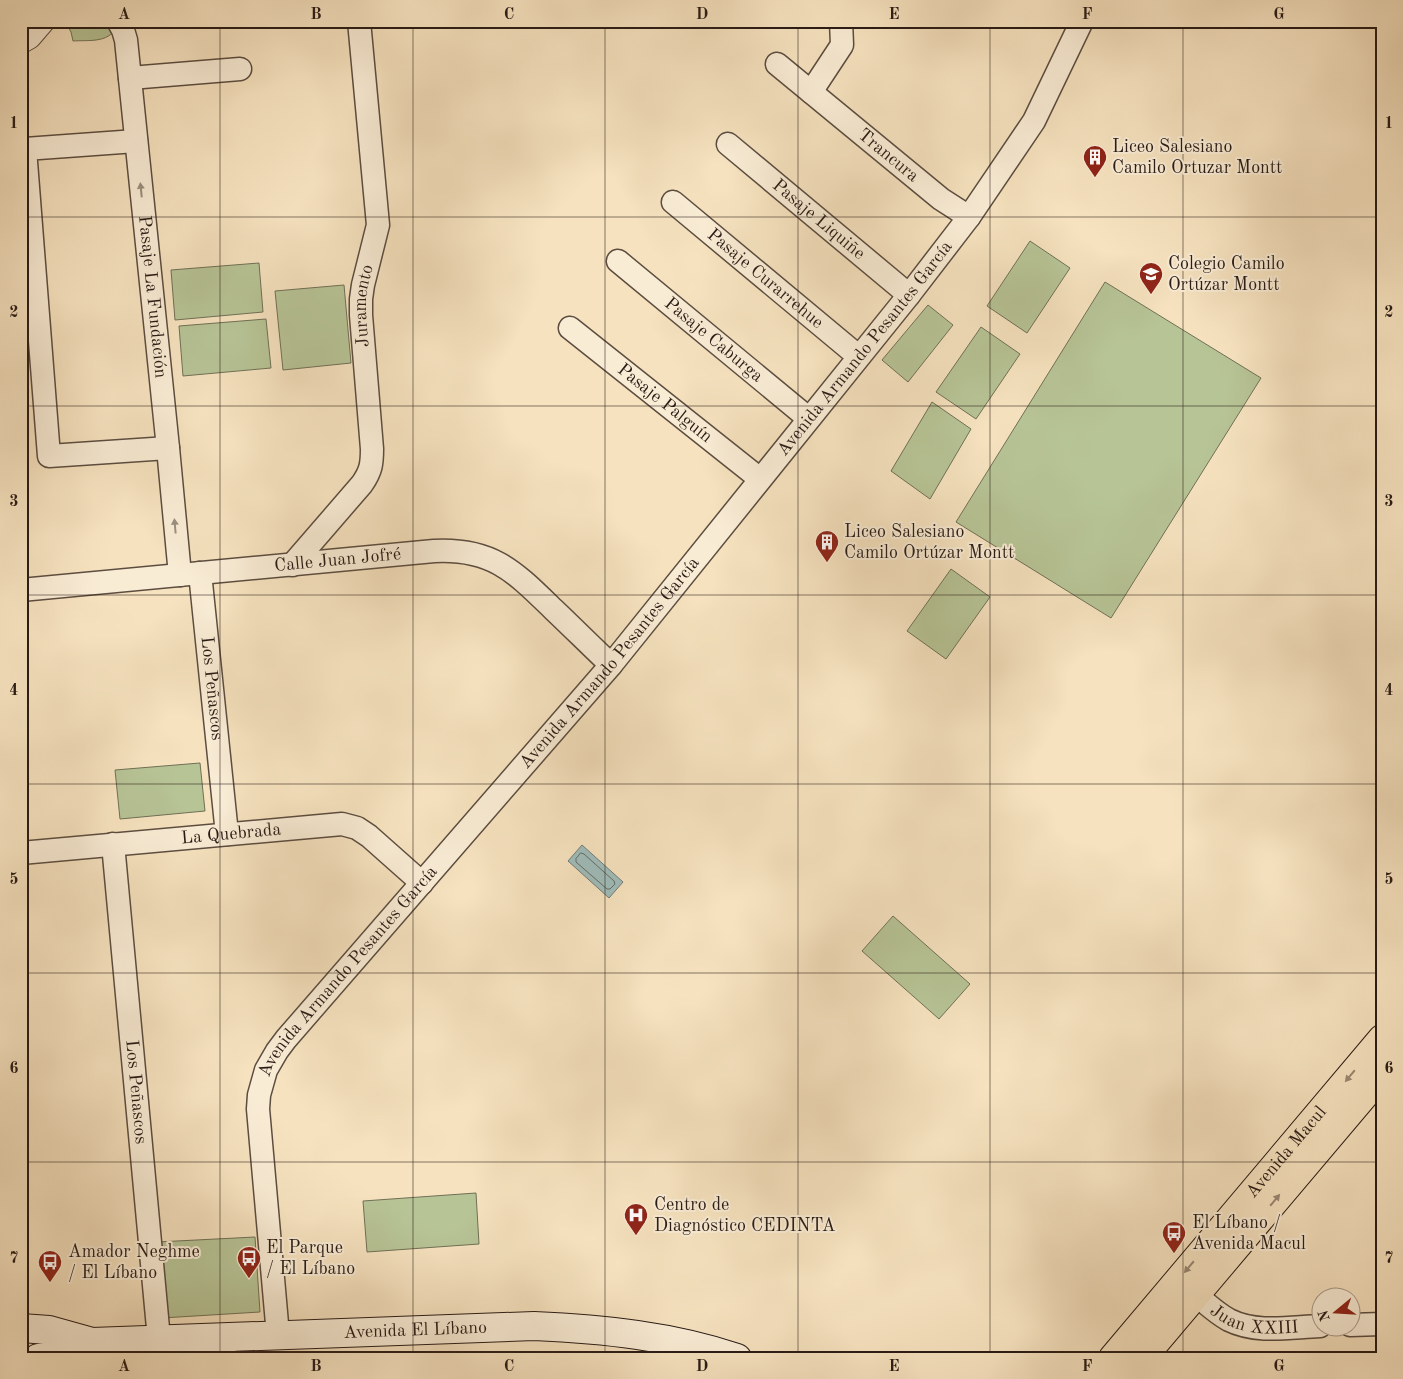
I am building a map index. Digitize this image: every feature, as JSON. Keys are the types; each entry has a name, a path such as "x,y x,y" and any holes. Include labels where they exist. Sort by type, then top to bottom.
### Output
{"main road":[{"path":"21,39 28,35 40,21"},
{"name":"Avenida Macul","path":"1112,1358 1382,1039"},
{"name":"Avenida Macul","path":"1142,1358 1382,1074"},
{"name":"Avenida El Líbano","path":"38,1358 92,1342 160,1340 224,1347 278,1335 499,1326 568,1327 612,1331 692,1345 737,1358"},
{"name":"Avenida El Líbano","path":"21,1328 49,1330 92,1342"}],"street":[{"name":"Pasaje La Fundación","path":"118,21 126,40 168,448 190,574"},
{"name":"Juramento","path":"292,565 362,484 368,476 372,464 361,299 378,226 359,21"},
{"path":"811,92 842,45 840,21"},
{"name":"Avenida Armando Pesantes García","path":"278,1335 258,1109 262,1080 272,1060 286,1039 611,665 808,418 909,295 968,217 1034,121 1082,21"},
{"name":"Trancura","path":"777,64 942,199 968,217"},
{"path":"130,78 240,69"},
{"path":"136,141 25,149 49,456 168,448"},
{"name":"Pasaje Liquiñe","path":"728,144 909,295"},
{"name":"Pasaje Curarrehue","path":"673,202 858,356"},
{"name":"Pasaje Caburga","path":"618,261 808,418"},
{"name":"Pasaje Palguín","path":"570,328 760,479"},
{"name":"Calle Juan Jofré","path":"21,590 434,551 462,551 490,558 516,574 611,665"},
{"name":"Los Peñascos","path":"190,574 227,834"},
{"name":"La Quebrada","path":"21,853 342,824 358,828 369,836 422,883"},
{"name":"Los Peñascos","path":"113,844 160,1340"},
{"name":"Juan XXIII","path":"1195,1294 1220,1314 1239,1324 1254,1328 1310,1326"},
{"path":"1360,1325 1382,1324"}],"green space":[{"path":"65,21 107,21 114,31 100,39 73,41"},
{"path":"1030,241 1070,268 1027,333 987,306"},
{"path":"259,263 263,312 175,320 171,270"},
{"path":"1105,282 1261,378 1111,618 956,522"},
{"path":"344,285 351,363 283,370 275,291"},
{"path":"928,305 953,325 908,382 882,360"},
{"path":"266,319 271,368 183,376 179,326"},
{"path":"981,327 1020,354 976,419 936,392"},
{"path":"932,402 971,429 930,499 891,471"},
{"path":"951,569 990,597 946,659 907,631"},
{"path":"200,763 205,811 120,819 115,770"},
{"path":"893,916 970,984 939,1019 862,951"},
{"path":"476,1193 479,1244 367,1252 363,1201"},
{"path":"255,1237 260,1312 162,1318 157,1242"}],"water":[{"path":"582,845 623,882 609,898 568,861"}],"place":[{"name":"Liceo Salesiano Camilo Ortuzar Montt","path":"1095,178"},
{"name":"Colegio Camilo Ortúzar Montt","path":"1151,295"},
{"name":"Liceo Salesiano Camilo Ortúzar Montt","path":"827,563"},
{"name":"Centro de Diagnóstico CEDINTA","path":"636,1236"},
{"name":"El Líbano / Avenida Macul","path":"1174,1254"},
{"name":"El Parque / El Líbano","path":"249,1279"},
{"name":"Amador Neghme / El Líbano","path":"50,1283"}]}
